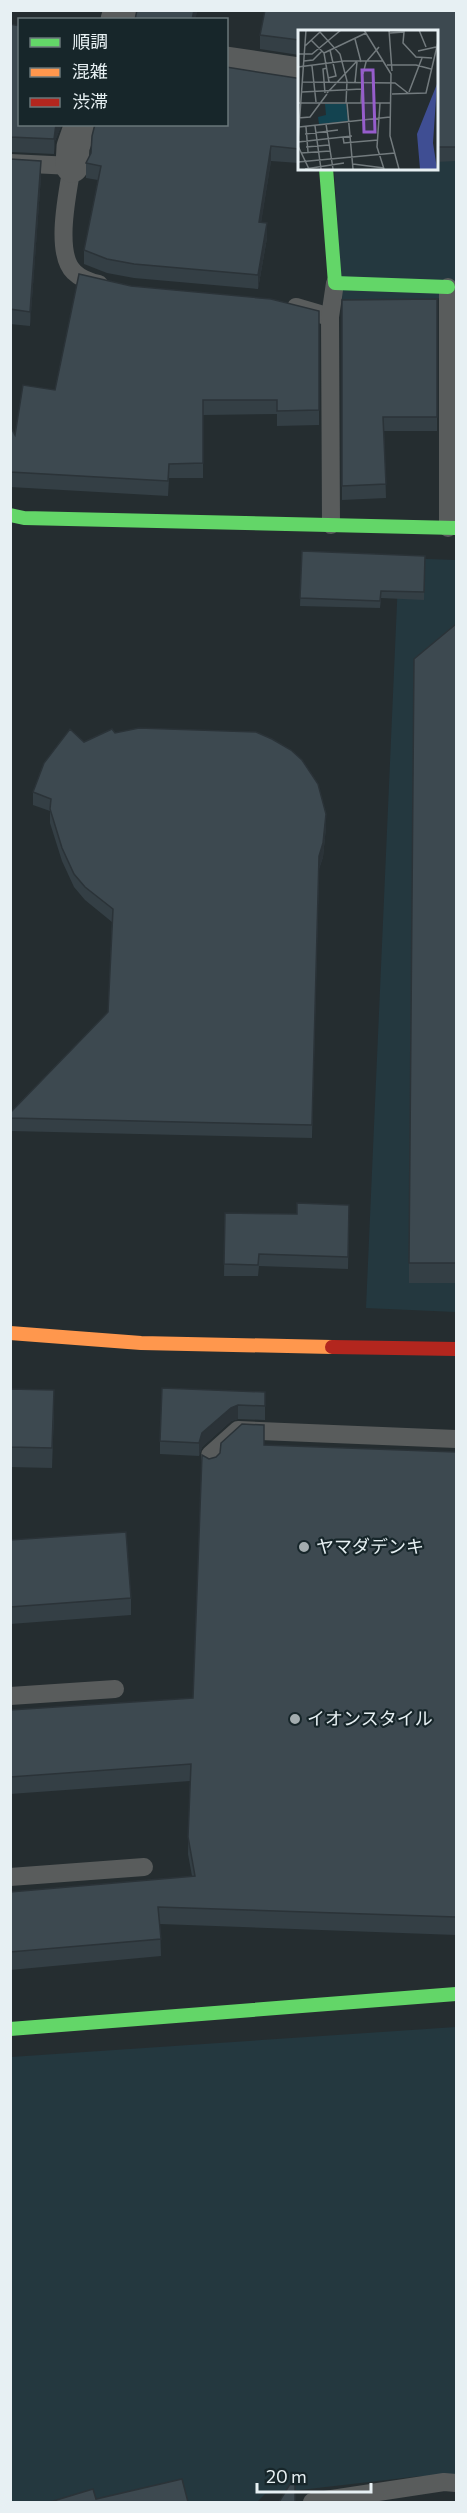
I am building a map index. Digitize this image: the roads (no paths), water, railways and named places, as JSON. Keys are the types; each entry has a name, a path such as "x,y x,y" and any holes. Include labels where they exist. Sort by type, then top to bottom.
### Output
{"street":[{"path":"228,63 298,74"},
{"path":"72,166 73,147 80,126"},
{"path":"326,170 335,283 448,287"},
{"path":"10,515 24,518 452,528"},
{"path":"10,1333 141,1344 456,1349"},
{"path":"10,2029 456,1994"}],"lane":[{"path":"10,163 72,166 63,237 72,271 86,281 121,288"},
{"path":"331,525 330,316 335,283"},
{"path":"448,287 452,528"},
{"path":"280,303 330,316"},
{"path":"210,1465 210,1455 238,1430 456,1439"},
{"path":"10,1696 116,1689"},
{"path":"10,1877 144,1867"},
{"path":"312,2502 444,2482 456,2483"}],"place":[{"name":"ヤマダデンキ","path":"304,1547"},
{"name":"イオンスタイル","path":"295,1719"}]}
